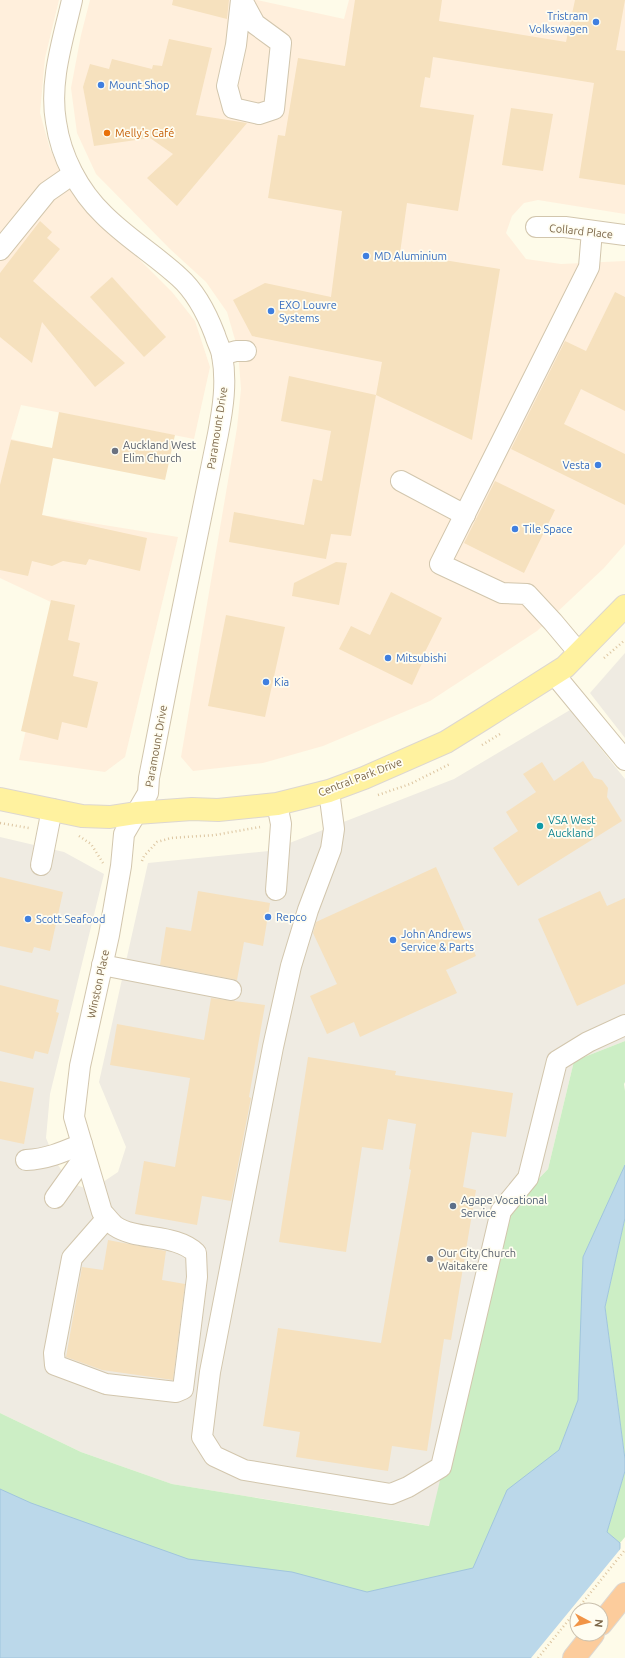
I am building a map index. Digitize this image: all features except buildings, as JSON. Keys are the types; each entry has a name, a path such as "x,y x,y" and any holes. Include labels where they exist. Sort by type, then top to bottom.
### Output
{"highway":[{"path":"609,1614 625,1594"},
{"path":"574,1658 587,1642"}],"main road":[{"name":"Central Park Drive","path":"0,799 82,816 110,817 136,813 218,810 277,804 329,791 364,778 446,742 565,667 623,612"}],"street":[{"name":"Paramount Drive","path":"72,0 54,84 56,123 63,152 73,174 86,194 104,215 180,278 208,317 222,355 225,379 223,406 218,434 168,675 149,778 148,792 136,813"},
{"path":"241,0 255,24 280,43 274,109 259,114 233,108 227,86 236,45 241,0"},
{"path":"0,250 47,192 73,174"},
{"name":"Collard Place","path":"536,227 565,228 625,235"},
{"path":"579,653 554,622 527,594 502,593 440,564 589,267 592,231"},
{"path":"222,355 236,351 246,351"},
{"path":"401,481 465,515"},
{"path":"554,674 625,760"},
{"path":"329,791 334,829 331,849 308,910 291,966 273,1047 210,1372 202,1437 214,1456 244,1470 391,1494 408,1487 441,1467 501,1211 528,1178 557,1061 588,1042 625,1026"},
{"path":"276,890 280,824 277,804"},
{"path":"41,865 52,809"},
{"name":"Winston Place","path":"107,1218 102,1212 74,1117 80,1066 102,965 121,866 124,834 136,813"},
{"path":"102,965 231,990"},
{"path":"26,1160 40,1160 84,1150"},
{"path":"55,1198 84,1150"},
{"path":"107,1218 114,1225 126,1231 188,1245 196,1253 197,1278 183,1389 176,1392 106,1384 55,1364 54,1353 72,1258 107,1218"}],"path":[{"path":"538,1658 625,1550"}],"shaded area":[{"path":"0,0 59,0 45,58 40,113 50,149 76,196 172,292 195,321 210,367 194,439 21,405 11,439 37,445 51,469 42,515 178,537 125,757 105,772 19,760 55,604 0,578"},
{"path":"90,0 257,0 344,19 349,0 625,0 625,214 538,200 524,203 512,216 506,233 526,259 561,264 625,261 625,544 604,568 537,631 430,701 323,746 263,763 193,771 181,757 237,428 241,389 238,350 227,312 206,282 170,249 96,174 77,133 71,88 81,35"},
{"path":"625,653 625,738 590,693"},
{"path":"570,710 625,779 625,1041 574,1061 548,1169 504,1215 430,1526 172,1484 81,1452 0,1413 0,837 64,852 104,874 50,1094 46,1138 56,1162 70,1183 91,1190 118,1172 126,1147 99,1082 148,863 269,851 454,779"}],"green space":[{"path":"625,1041 625,1165 583,1258 579,1400 477,1658 97,1658 0,1631 0,1413 81,1452 172,1484 429,1526 504,1215 548,1169 574,1061"},
{"path":"625,1218 625,1459 605,1307"},
{"path":"625,1471 625,1537 620,1543 607,1532"}],"water":[{"path":"625,1165 625,1218 605,1307 625,1459 625,1471 607,1532 620,1543 619,1646 625,1658 0,1658 0,1489 31,1503 188,1559 292,1572 367,1592 473,1568 507,1490 559,1450 578,1400 583,1257"}],"pier":[{"path":"622,1547 621,1645 625,1646 625,1658 531,1658 569,1612 569,1642 609,1642 609,1602 577,1602"}],"place":[{"name":"Tristram Volkswagen","path":"596,22"},
{"name":"Mount Shop","path":"101,85"},
{"name":"Melly's Café","path":"107,133"},
{"name":"MD Aluminium","path":"366,256"},
{"name":"EXO Louvre Systems","path":"271,311"},
{"name":"Auckland West Elim Church","path":"115,451"},
{"name":"Vesta","path":"598,465"},
{"name":"Tile Space","path":"515,529"},
{"name":"Mitsubishi","path":"388,658"},
{"name":"Kia","path":"266,682"},
{"name":"VSA West Auckland","path":"540,826"},
{"name":"Repco","path":"268,917"},
{"name":"Scott Seafood","path":"28,919"},
{"name":"John Andrews Service & Parts","path":"393,940"},
{"name":"Agape Vocational Service","path":"453,1206"},
{"name":"Our City Church Waitakere","path":"430,1259"}]}
